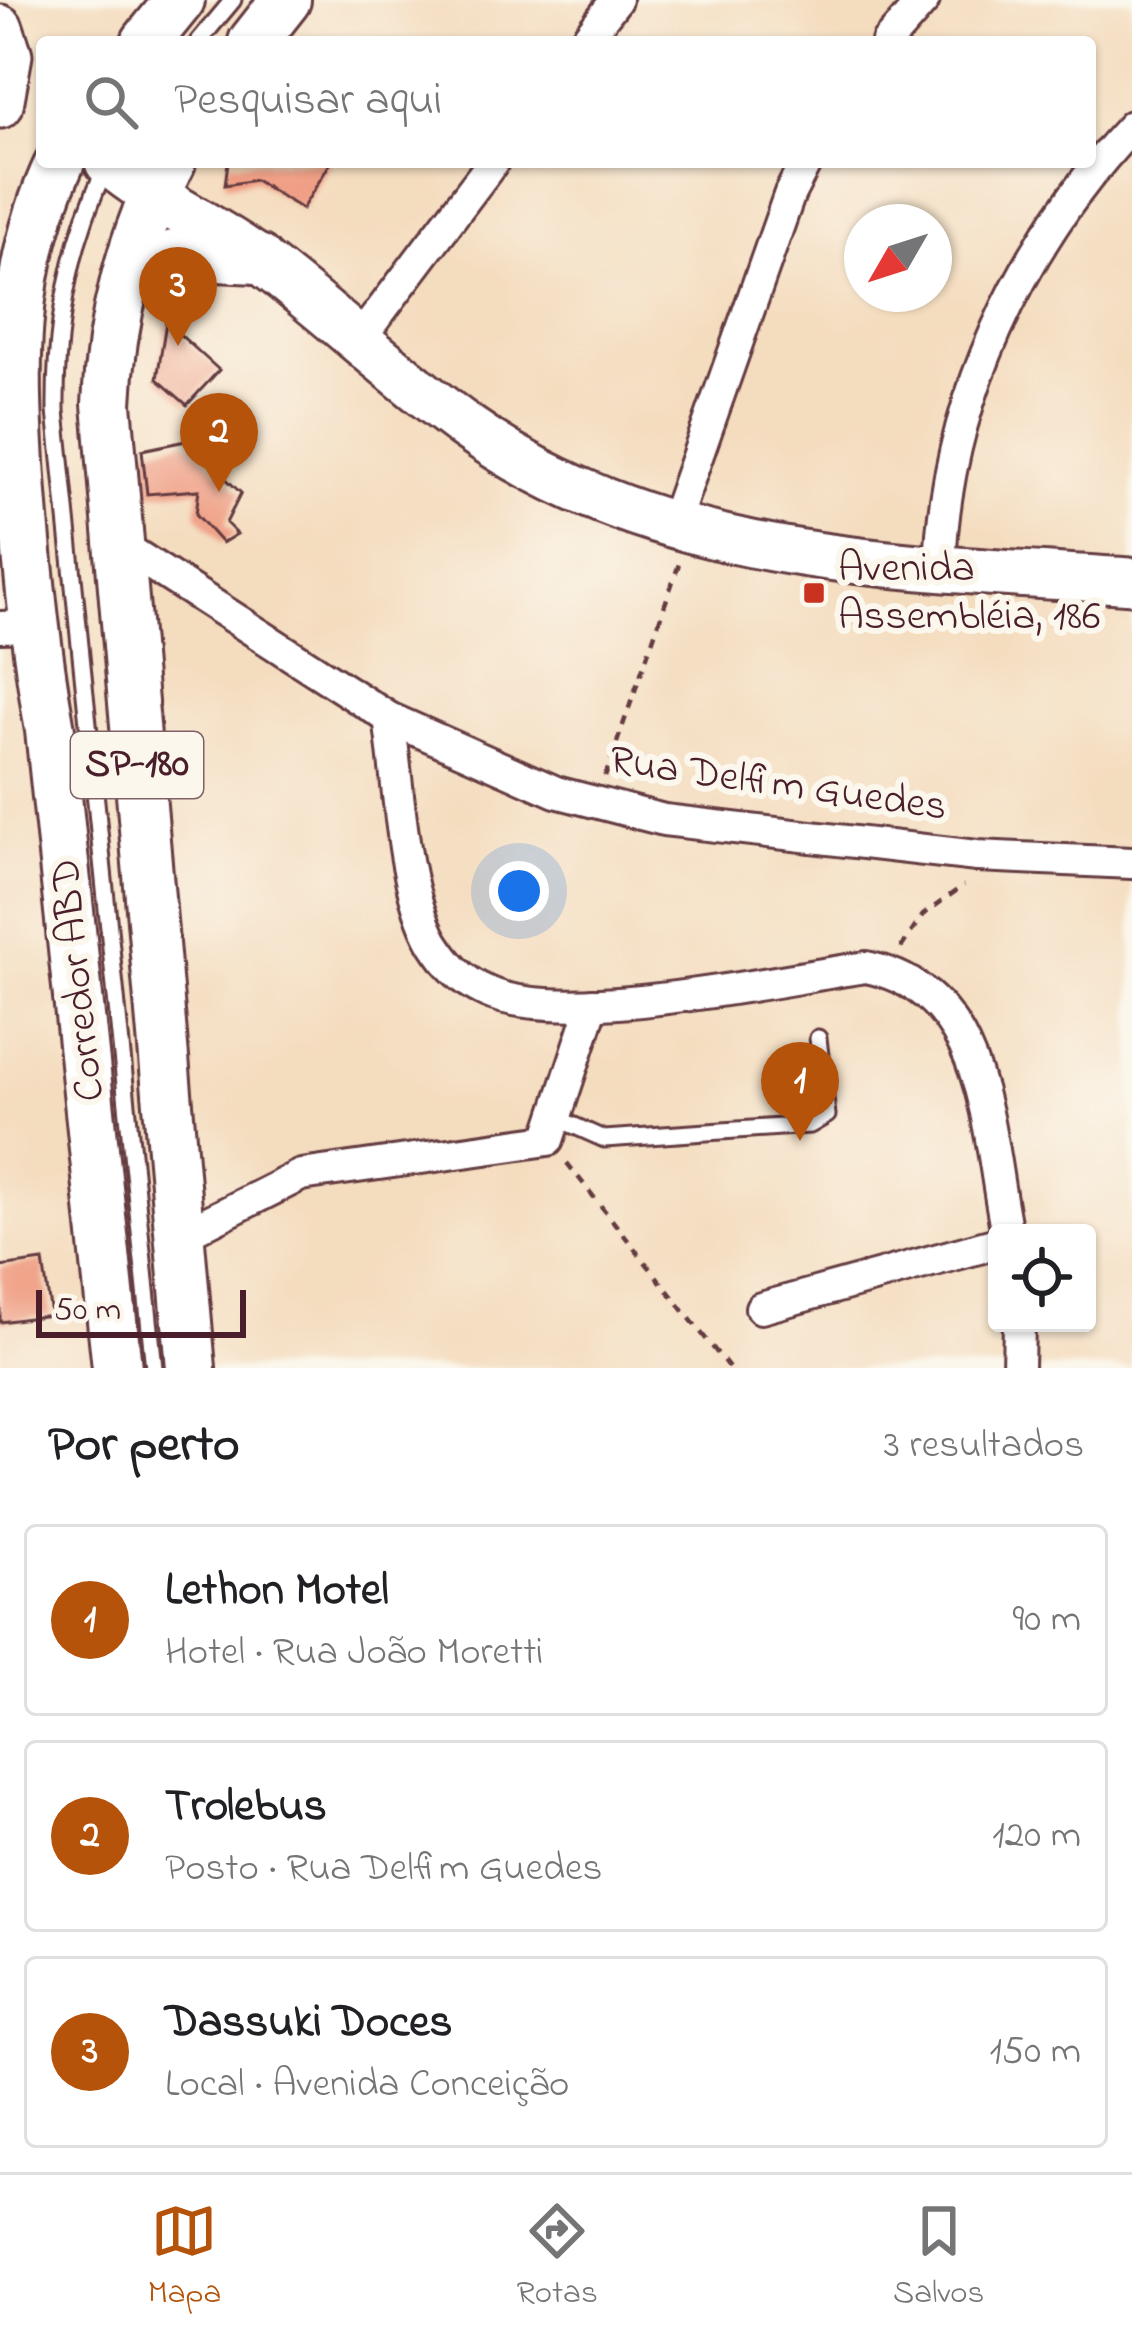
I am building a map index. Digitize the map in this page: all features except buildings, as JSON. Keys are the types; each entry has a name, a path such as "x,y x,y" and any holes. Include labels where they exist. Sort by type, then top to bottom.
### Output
{"main road":[{"path":"151,36 180,0"},
{"path":"258,36 286,0"},
{"name":"SP-180","path":"58,168 25,260 6,339 16,627 50,730 178,1237 191,1368"},
{"name":"SP-180","path":"117,1368 119,544 108,370 126,284 163,179"},
{"path":"126,284 174,255 258,259"}],"street":[{"path":"589,36 616,0"},
{"path":"891,36 924,0"},
{"path":"5,41 36,79"},
{"path":"0,105 5,41"},
{"path":"1096,168 1132,126"},
{"path":"127,168 163,179 470,428 556,480 681,530 778,552 940,568 1128,577"},
{"path":"358,341 488,168"},
{"path":"681,530 790,193 803,168"},
{"path":"940,568 945,498 993,337 1018,280 1067,201 1096,168"},
{"name":"Rua Delfim Guedes","path":"119,544 388,718 556,792 664,820 1003,856 1132,863"},
{"path":"388,718 418,906 455,974 487,993 522,1003 592,1004 866,968 899,974 926,990 968,1046 1005,1224"},
{"path":"178,1237 301,1175 554,1130 592,1004"},
{"path":"761,1308 988,1245"},
{"path":"1018,1332 1018,1368"}],"lane":[{"path":"203,36 233,0"},
{"name":"Corredor ABD","path":"106,168 68,273 56,394 154,1368"},
{"path":"554,1130 604,1139 810,1125 827,1115 818,1038"}],"path":[{"path":"596,804 681,530"},
{"path":"866,968 902,947 923,915 1003,856"},
{"path":"554,1130 729,1368"}],"place":[{"name":"Dassuki Doces","path":"178,346"},
{"name":"Trolebus","path":"219,492"},
{"name":"Avenida Assembléia, 186","path":"814,593"},
{"name":"Lethon Motel","path":"800,1141"}]}
